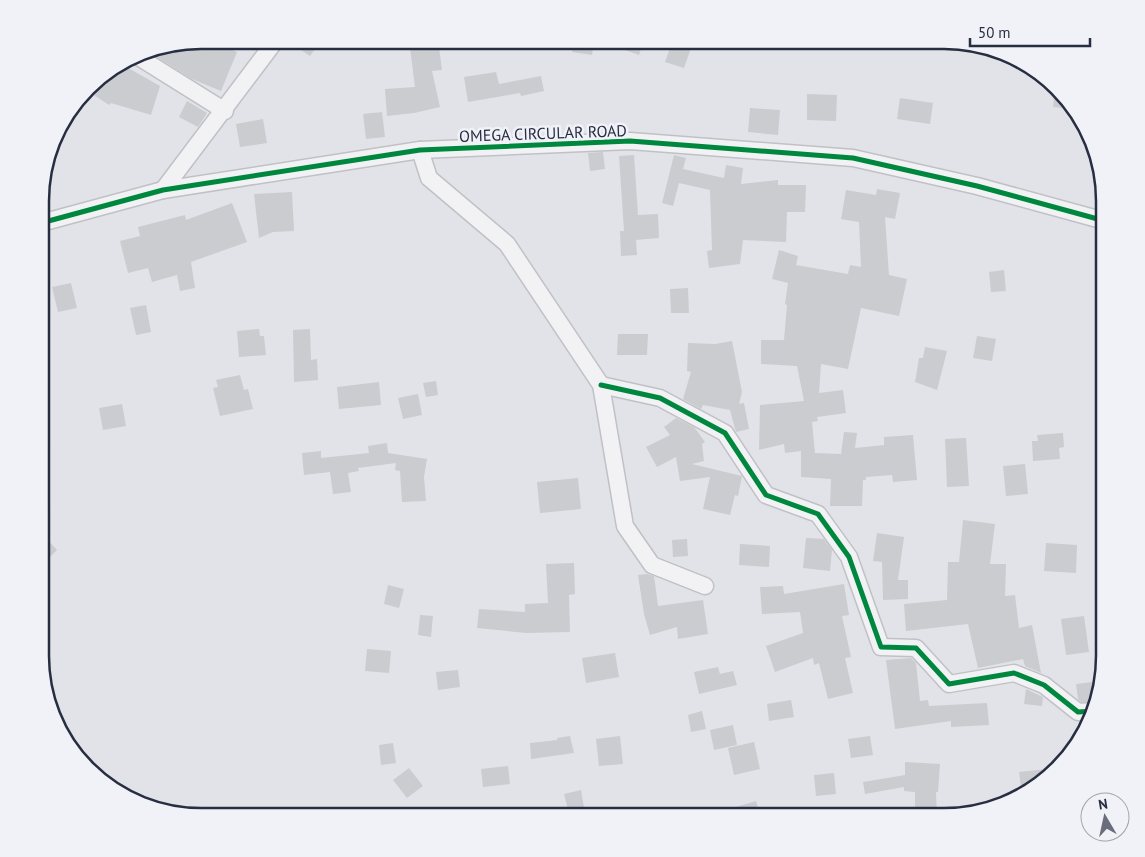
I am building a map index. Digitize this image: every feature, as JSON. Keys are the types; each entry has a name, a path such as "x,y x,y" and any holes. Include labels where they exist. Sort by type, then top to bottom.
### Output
{"street":[{"path":"163,190 269,49"},
{"path":"143,60 224,110"},
{"name":"OMEGA CIRCULAR ROAD","path":"49,221 163,190 420,150 630,141 853,158 977,186 1096,219"},
{"path":"420,150 429,178 507,244 601,384 625,526 652,565 705,586"},
{"path":"601,384 660,398 725,433 766,495 818,514 849,557 881,647 916,648 949,684 1014,673 1044,684 1078,712 1086,712"}],"building":[{"path":"191,49 230,49 237,52 221,91 192,79 155,56"},
{"path":"300,49 315,49 310,56"},
{"path":"410,49 439,49 442,70 432,71 440,107 414,113 387,116 385,89 415,87"},
{"path":"572,49 593,49 592,55 572,52"},
{"path":"622,49 641,49 639,55"},
{"path":"670,49 691,49 684,68 665,62"},
{"path":"127,67 160,86 151,115 111,103 109,105 92,94 100,86"},
{"path":"496,72 499,84 541,76 544,91 521,96 520,93 468,102 464,77"},
{"path":"807,94 837,95 836,121 807,120"},
{"path":"1054,95 1065,108 1053,107"},
{"path":"900,98 933,103 930,124 897,119"},
{"path":"187,101 207,113 198,127 179,117"},
{"path":"750,108 780,110 778,135 748,132"},
{"path":"382,112 385,137 366,139 363,114"},
{"path":"263,119 267,143 240,147 236,124"},
{"path":"603,152 605,169 590,171 588,153"},
{"path":"634,155 638,215 658,214 659,238 636,240 637,255 621,256 620,231 624,231 619,156"},
{"path":"674,155 686,158 683,169 724,178 726,165 743,168 741,184 778,180 778,185 806,185 805,212 787,212 786,242 743,240 740,264 709,268 707,251 712,250 710,190 679,183 673,206 662,203"},
{"path":"877,189 900,193 895,219 885,217 889,275 907,279 899,316 861,308 848,369 821,364 819,393 843,390 846,413 817,417 818,421 812,422 815,453 841,454 844,432 857,433 855,448 884,445 884,437 913,435 917,480 893,482 892,475 866,477 866,480 863,480 862,506 830,506 831,479 801,477 801,451 785,453 784,444 759,450 760,405 804,401 797,366 761,364 761,340 784,340 787,305 785,304 788,283 772,279 779,250 798,256 796,265 848,274 850,265 861,267 859,222 841,219 846,190 876,195"},
{"path":"292,192 294,231 273,232 259,238 254,194"},
{"path":"232,203 247,242 191,262 195,288 180,291 177,275 152,282 148,268 128,273 120,241 140,236 138,227 185,215 186,220"},
{"path":"1004,270 1006,291 991,292 989,272"},
{"path":"71,283 77,308 58,312 52,287"},
{"path":"688,288 689,313 671,313 670,289"},
{"path":"146,305 151,332 136,335 130,308"},
{"path":"259,329 260,336 264,336 266,355 239,357 237,331"},
{"path":"310,329 311,360 317,359 318,380 294,382 293,330"},
{"path":"618,334 648,334 647,355 617,355"},
{"path":"977,336 996,339 992,361 973,358"},
{"path":"732,341 742,392 739,404 744,403 749,429 736,432 730,410 703,405 701,409 683,399 691,372 687,371 688,343 715,344"},
{"path":"925,347 947,351 937,390 915,382 919,358 923,358"},
{"path":"240,375 244,390 248,389 253,409 220,416 213,388 218,387 216,380"},
{"path":"436,381 438,395 426,397 423,383"},
{"path":"379,382 381,405 339,409 337,387"},
{"path":"418,394 422,415 403,419 398,398"},
{"path":"122,404 126,426 103,430 99,408"},
{"path":"676,418 694,427 705,442 702,444 704,461 692,464 742,476 738,496 735,495 730,515 703,509 710,477 680,481 676,457 657,467 646,447 670,435 664,427"},
{"path":"1063,433 1064,447 1059,448 1060,459 1033,461 1032,441 1038,441 1037,435"},
{"path":"966,438 969,486 947,487 945,439"},
{"path":"387,443 388,453 427,459 424,477 426,501 402,502 400,471 395,470 396,463 358,468 359,471 348,473 351,492 333,494 330,472 304,475 302,453 321,451 321,458 369,453 368,446"},
{"path":"1025,464 1028,494 1006,496 1003,466"},
{"path":"578,478 581,509 540,513 537,482"},
{"path":"963,520 995,524 990,564 1006,564 1005,596 1015,595 1019,628 1032,625 1041,673 1025,666 1023,659 978,668 968,624 906,631 904,604 947,600 948,562 959,562"},
{"path":"877,533 904,537 898,580 908,580 908,599 883,600 882,562 873,561"},
{"path":"806,538 824,539 832,550 830,571 803,568"},
{"path":"687,539 688,556 673,557 672,540"},
{"path":"49,542 57,550 49,558"},
{"path":"1046,543 1077,545 1076,573 1044,571"},
{"path":"740,544 770,546 769,567 739,565"},
{"path":"574,563 575,594 569,595 570,632 526,633 477,628 479,609 525,612 525,604 548,603 546,564"},
{"path":"647,574 654,576 658,606 703,600 708,634 678,639 677,627 650,635 644,614 638,575"},
{"path":"844,584 849,615 842,616 851,657 845,658 853,693 828,699 819,663 814,665 813,658 775,672 766,646 803,633 800,612 762,614 760,587 783,586 784,594"},
{"path":"388,585 404,589 399,608 384,604"},
{"path":"420,615 433,616 431,637 418,635"},
{"path":"1084,616 1089,652 1066,655 1061,619"},
{"path":"367,649 391,651 389,673 365,671"},
{"path":"615,653 619,677 586,683 582,658"},
{"path":"911,658 916,663 920,701 928,700 929,706 987,703 989,725 951,727 951,721 895,729 886,660"},
{"path":"718,667 720,674 733,671 737,685 699,694 694,672"},
{"path":"458,670 460,687 438,690 436,672"},
{"path":"1094,682 1089,702 1081,702 1078,699 1076,684"},
{"path":"1026,689 1043,697 1042,706 1024,704"},
{"path":"791,700 794,717 769,721 767,704"},
{"path":"702,711 706,729 691,732 688,715"},
{"path":"733,725 737,745 714,750 710,730"},
{"path":"570,736 574,753 531,759 530,743 557,740 557,738"},
{"path":"620,736 623,764 599,766 596,739"},
{"path":"870,736 873,755 851,758 848,739"},
{"path":"754,742 760,769 734,775 728,748"},
{"path":"393,743 396,763 381,765 379,745"},
{"path":"905,762 940,764 938,792 936,792 937,808 915,808 915,792 904,791 904,787 865,794 863,782 905,775"},
{"path":"508,766 510,784 483,787 481,769"},
{"path":"409,768 423,786 407,798 393,780"},
{"path":"1047,769 1021,788 1019,772"},
{"path":"834,773 836,794 816,796 814,775"},
{"path":"581,790 584,808 568,808 564,794"},
{"path":"756,801 758,808 732,808"}],"cycle path":[{"path":"49,221 163,190 420,150 630,141 853,158 977,186 1096,219"},
{"path":"601,385 660,398 725,433 766,495 818,514 849,557 881,647 916,648 949,684 1014,673 1044,685 1078,712 1086,712"}]}
